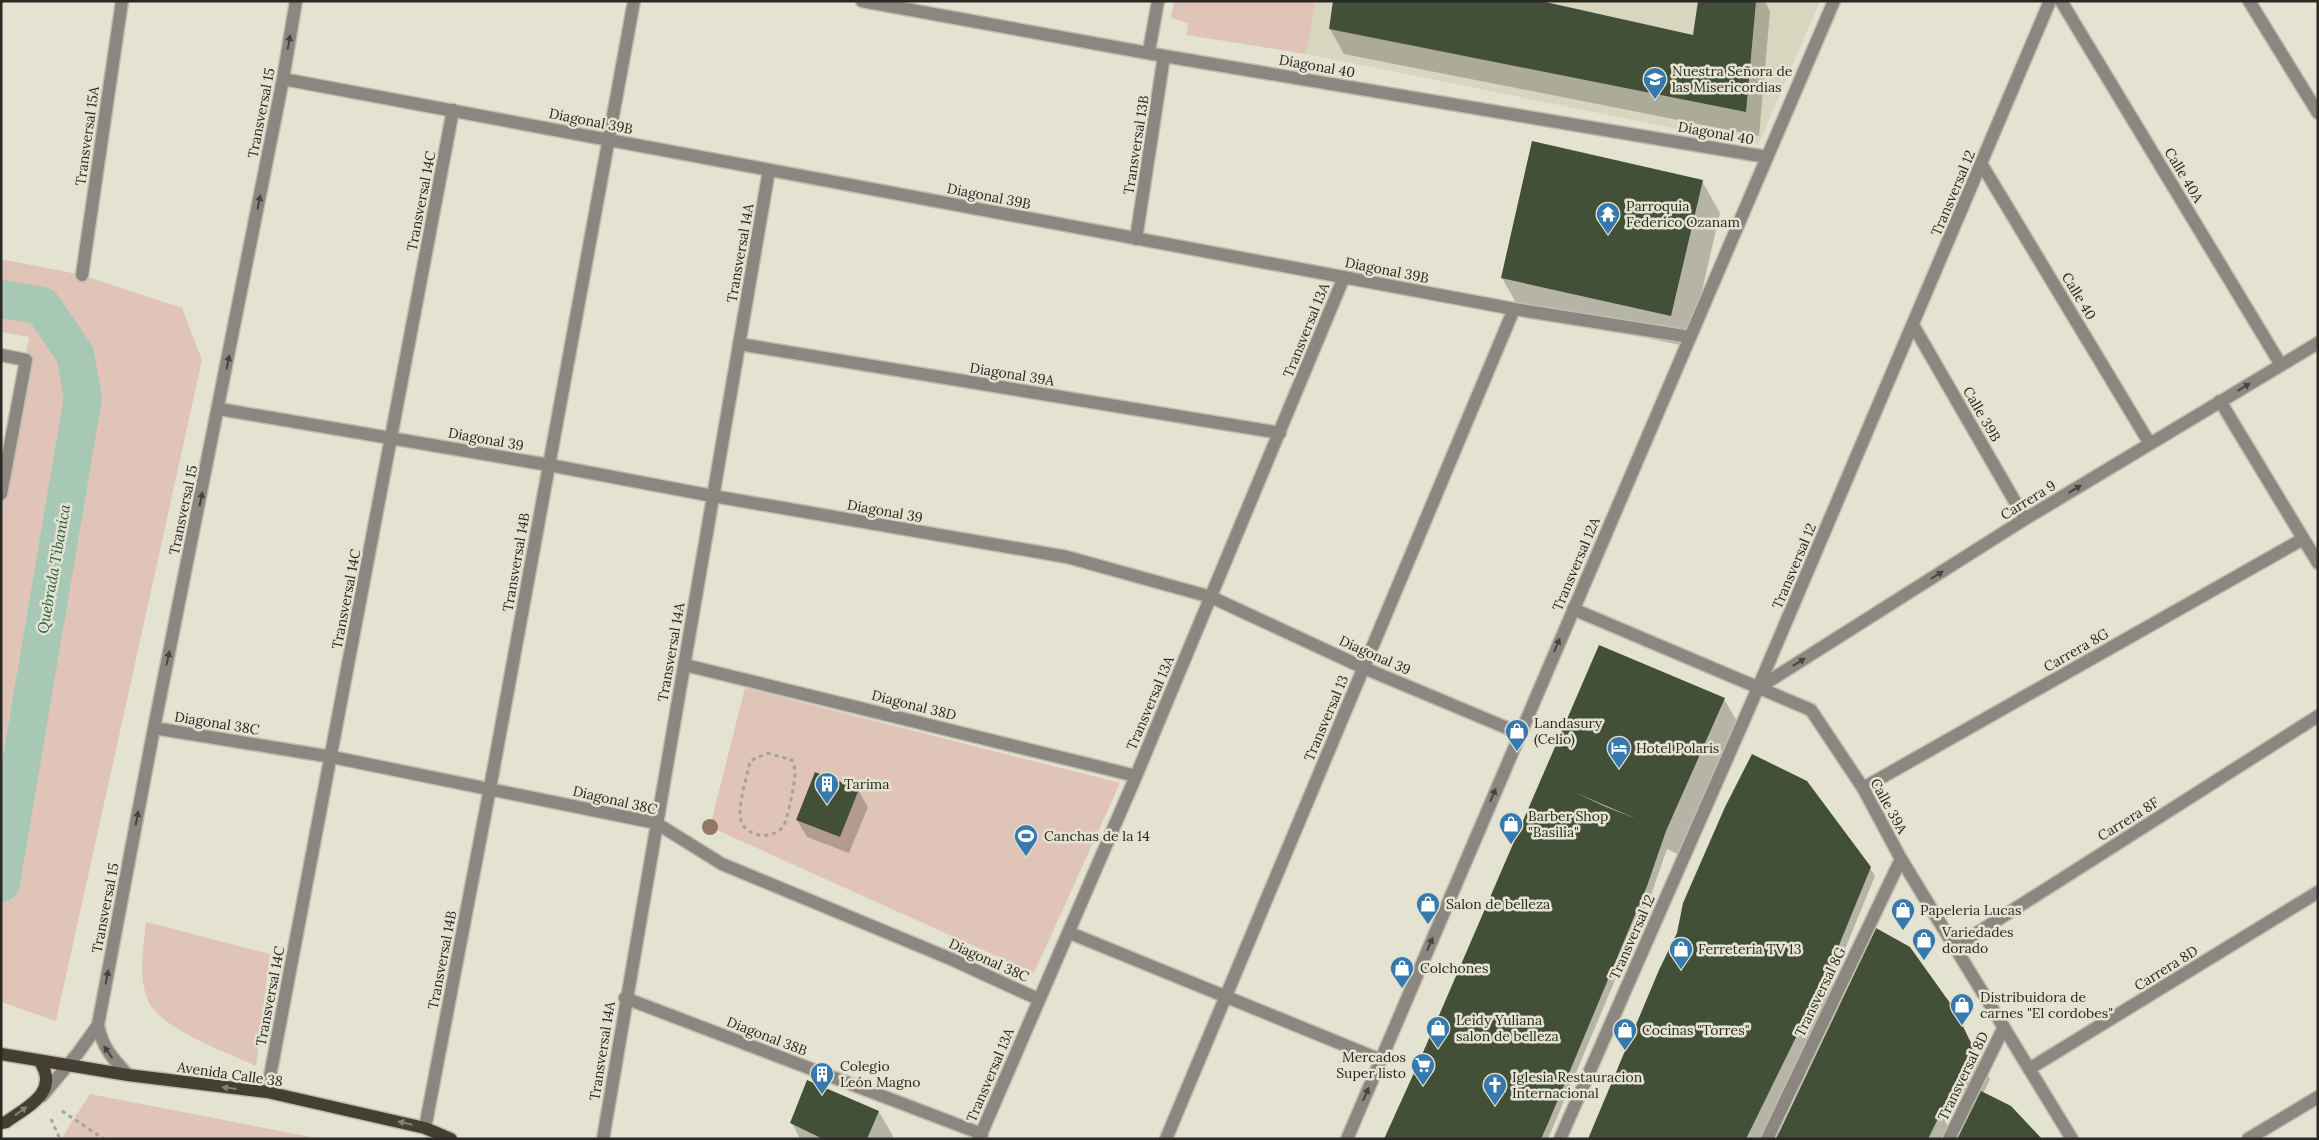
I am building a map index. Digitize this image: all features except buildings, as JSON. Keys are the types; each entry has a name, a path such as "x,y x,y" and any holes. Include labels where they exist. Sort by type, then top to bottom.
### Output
{"main road":[{"name":"Avenida Calle 38","path":"1,1054 40,1062 128,1075 267,1092 425,1128 451,1139"},
{"path":"1,1123 6,1122 41,1097 47,1080 46,1071 40,1062"}],"street":[{"name":"Transversal 15A","path":"82,275 122,1"},
{"name":"Transversal 15","path":"98,1025 154,728 219,410 283,79 296,1"},
{"name":"Transversal 14B","path":"425,1128 490,788 634,1"},
{"name":"Diagonal 40","path":"862,1 1149,51 1164,56 1767,157"},
{"path":"1149,51 1158,1"},
{"name":"Transversal 12A","path":"1348,1139 1519,733 1834,1"},
{"name":"Transversal 12","path":"1560,1139 1758,688 1982,165 2050,1"},
{"name":"Calle 40A","path":"2061,1 2281,365"},
{"path":"2249,1 2318,113"},
{"name":"Transversal 13B","path":"1136,239 1164,56"},
{"name":"Diagonal 39B","path":"283,79 1514,309 1690,337"},
{"name":"Transversal 14C","path":"267,1092 332,757 453,110"},
{"name":"Calle 40","path":"1982,165 2150,444"},
{"name":"Transversal 14A","path":"603,1139 625,998 685,665 769,170"},
{"name":"Transversal 13A","path":"981,1136 1038,999 1070,933 1344,277"},
{"name":"Transversal 13","path":"1166,1139 1514,309"},
{"name":"Calle 39B","path":"1913,325 2025,519"},
{"name":"Carrera 9","path":"1758,688 2025,519 2318,343"},
{"name":"Diagonal 39A","path":"739,344 1280,433"},
{"path":"1,355 26,360 1,494"},
{"path":"2220,401 2318,563"},
{"name":"Diagonal 39","path":"219,410 549,465 713,496 1067,557 1211,597 1364,668 1519,733"},
{"name":"Carrera 8G","path":"1863,788 2303,539"},
{"name":"Calle 39A","path":"1573,609 1811,710 1863,788 1901,859 2072,1139"},
{"name":"Diagonal 38D","path":"685,665 1136,776"},
{"name":"Carrera 8F","path":"1955,947 2318,716"},
{"name":"Diagonal 38C","path":"154,728 332,757 656,823 722,864 951,959 1038,999"},
{"name":"Transversal 8G","path":"1767,1139 1901,859"},
{"name":"Carrera 8D","path":"2029,1069 2318,892"},
{"path":"1070,933 1381,1060"},
{"name":"Diagonal 38B","path":"625,998 981,1136"},
{"path":"41,1097 68,1066 98,1025"},
{"path":"98,1025 101,1041 109,1054 128,1075"},
{"name":"Transversal 8D","path":"1949,1139 2004,1027"},
{"path":"2248,1139 2318,1097"}],"path":[{"path":"767,754 782,756 792,760 795,770 785,826 776,834 758,836 744,826 740,815 750,761 767,754"}],"shaded area":[{"path":"1174,1 1316,1 1306,54 1187,35 1188,23 1171,18"},
{"name":"Nuestra Señora de las Misericordias","path":"1316,1 1820,1 1758,145 1306,54"},
{"path":"1,259 82,275 182,308 202,360 56,1021 1,1002 1,494 29,337 1,332"},
{"path":"745,688 1120,783 1034,973 710,827"},
{"path":"146,922 270,954 256,1066 195,1038 165,1020 154,1009 147,998 143,980 142,960"},
{"path":"90,1094 321,1139 61,1139"}],"waterway":[{"name":"Quebrada Tibaníca","path":"1,299 42,306 75,354 83,397 1,883"}],"place":[{"name":"Nuestra Señora de las Misericordias","path":"1655,100"},
{"name":"Parroquia Federico Ozanam","path":"1608,235"},
{"name":"Landasury (Celio)","path":"1517,752"},
{"name":"Hotel Polaris","path":"1619,769"},
{"name":"Tarima","path":"827,805"},
{"name":"Barber Shop \"Basilia\"","path":"1511,845"},
{"name":"Canchas de la 14","path":"1026,857"},
{"name":"Salon de belleza","path":"1428,925"},
{"name":"Papeleria Lucas","path":"1903,931"},
{"name":"Variedades dorado","path":"1924,961"},
{"name":"Ferreteria TV 13","path":"1681,970"},
{"name":"Colchones","path":"1402,989"},
{"name":"Distribuidora de carnes \"El cordobes\"","path":"1962,1026"},
{"name":"Leidy Yuliana salon de belleza","path":"1438,1049"},
{"name":"Cocinas \"Torres\"","path":"1625,1051"},
{"name":"Mercados Super listo","path":"1423,1086"},
{"name":"Colegio León Magno","path":"822,1095"},
{"name":"Iglesia Restauracion Internacional","path":"1495,1106"}]}
